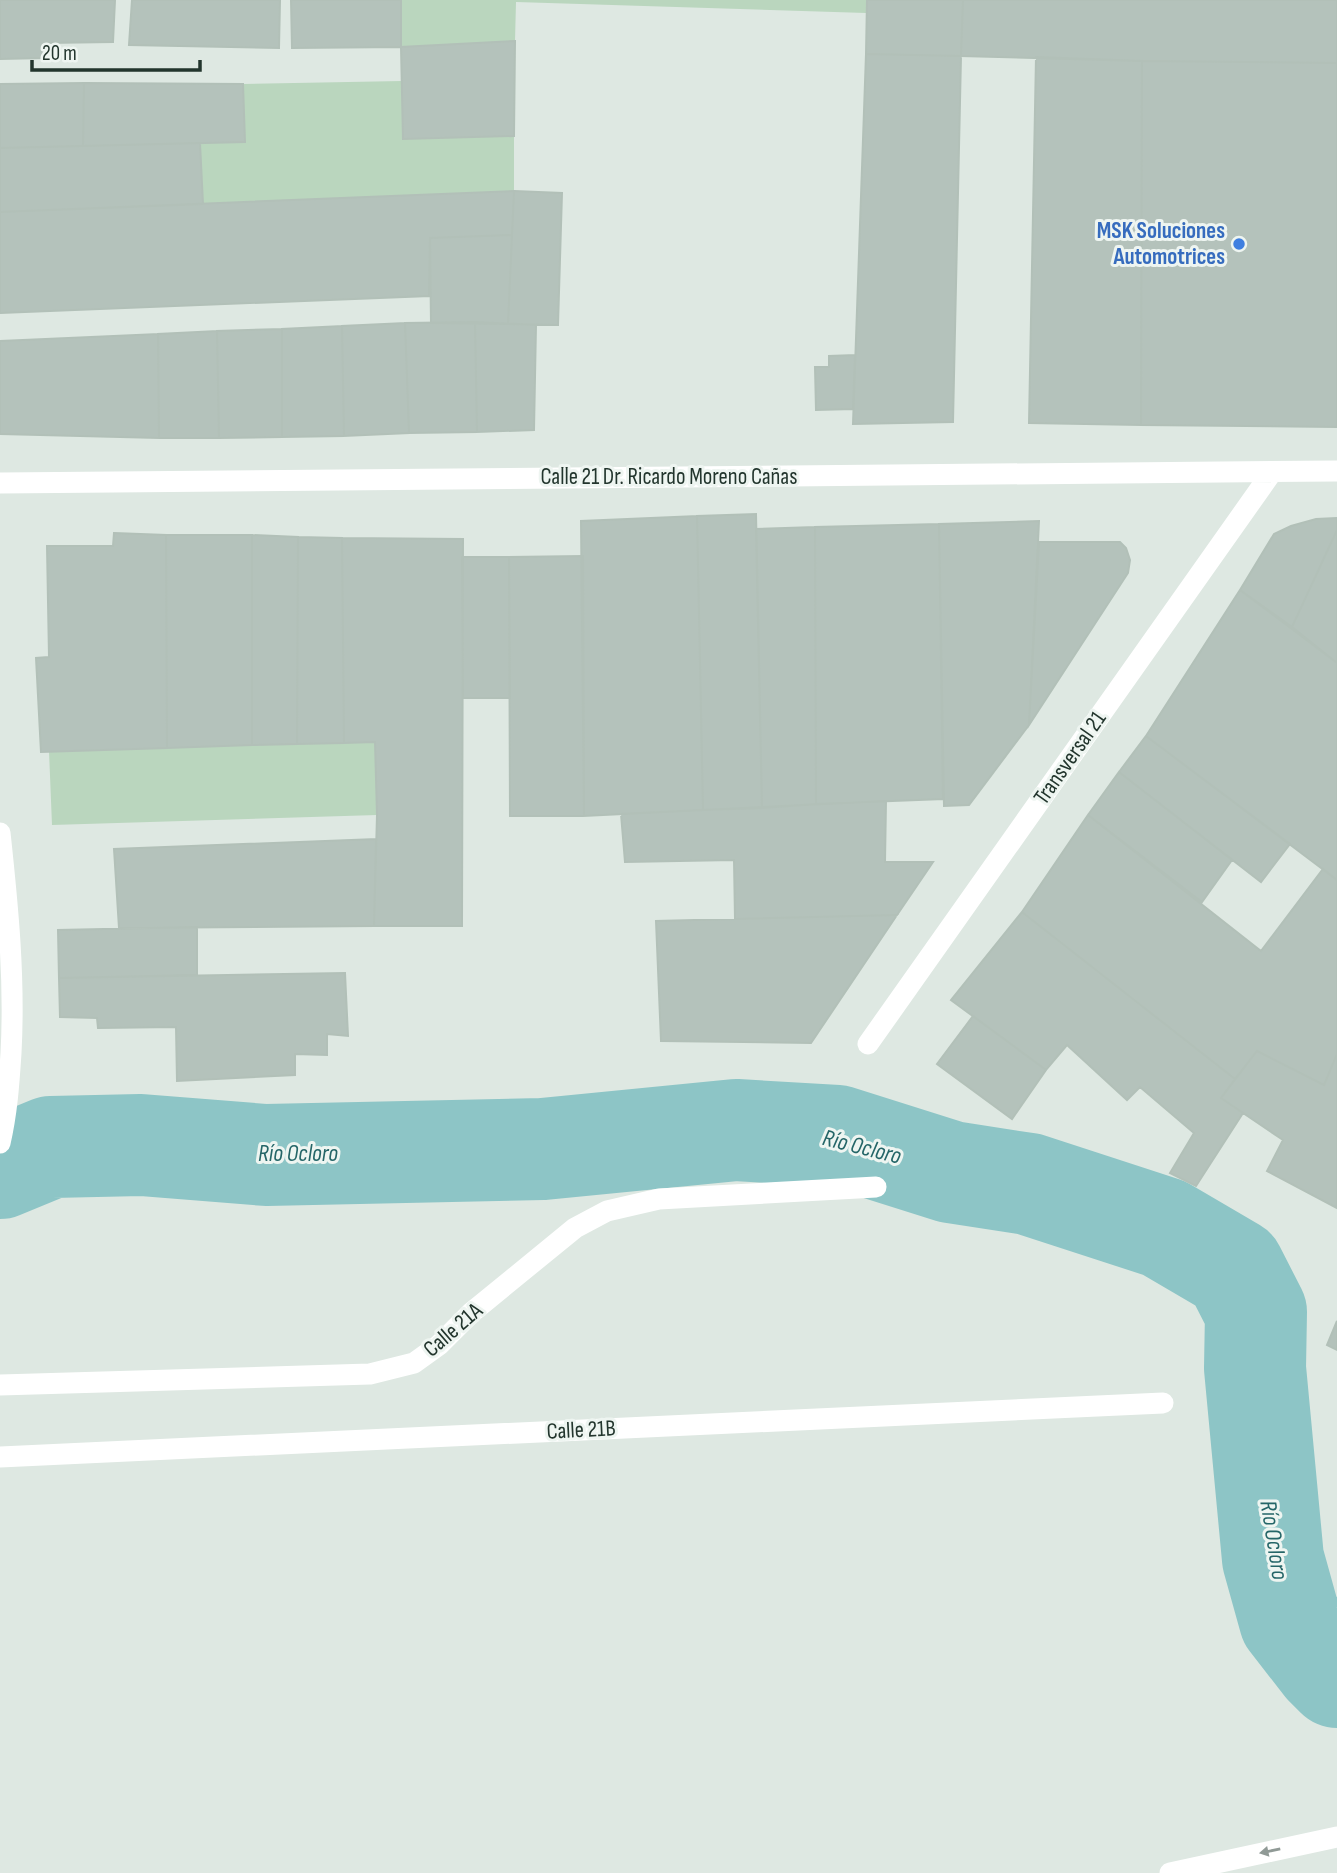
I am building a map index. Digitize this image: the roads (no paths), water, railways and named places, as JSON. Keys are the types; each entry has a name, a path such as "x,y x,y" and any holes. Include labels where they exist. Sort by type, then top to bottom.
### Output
{"street":[{"name":"Calle 21 Dr. Ricardo Moreno Cañas","path":"0,483 1337,471"},
{"name":"Transversal 21","path":"868,1044 1272,472"},
{"path":"0,833 10,925 13,1009 7,1113 0,1143"},
{"name":"Calle 21A","path":"0,1385 370,1374 414,1363 439,1345 471,1313 565,1236 607,1211 659,1199 876,1187"},
{"name":"Calle 21B","path":"0,1457 1163,1403"},
{"path":"1170,1873 1337,1837"}],"waterway":[{"name":"Río Ocloro","path":"0,1168 51,1147 141,1145 266,1155 543,1149 736,1130 837,1136 951,1172 1029,1184 1164,1228 1234,1269 1256,1312 1255,1368 1273,1559 1290,1620 1337,1677"}],"place":[{"name":"MSK Soluciones Automotrices","path":"1239,244"}]}
